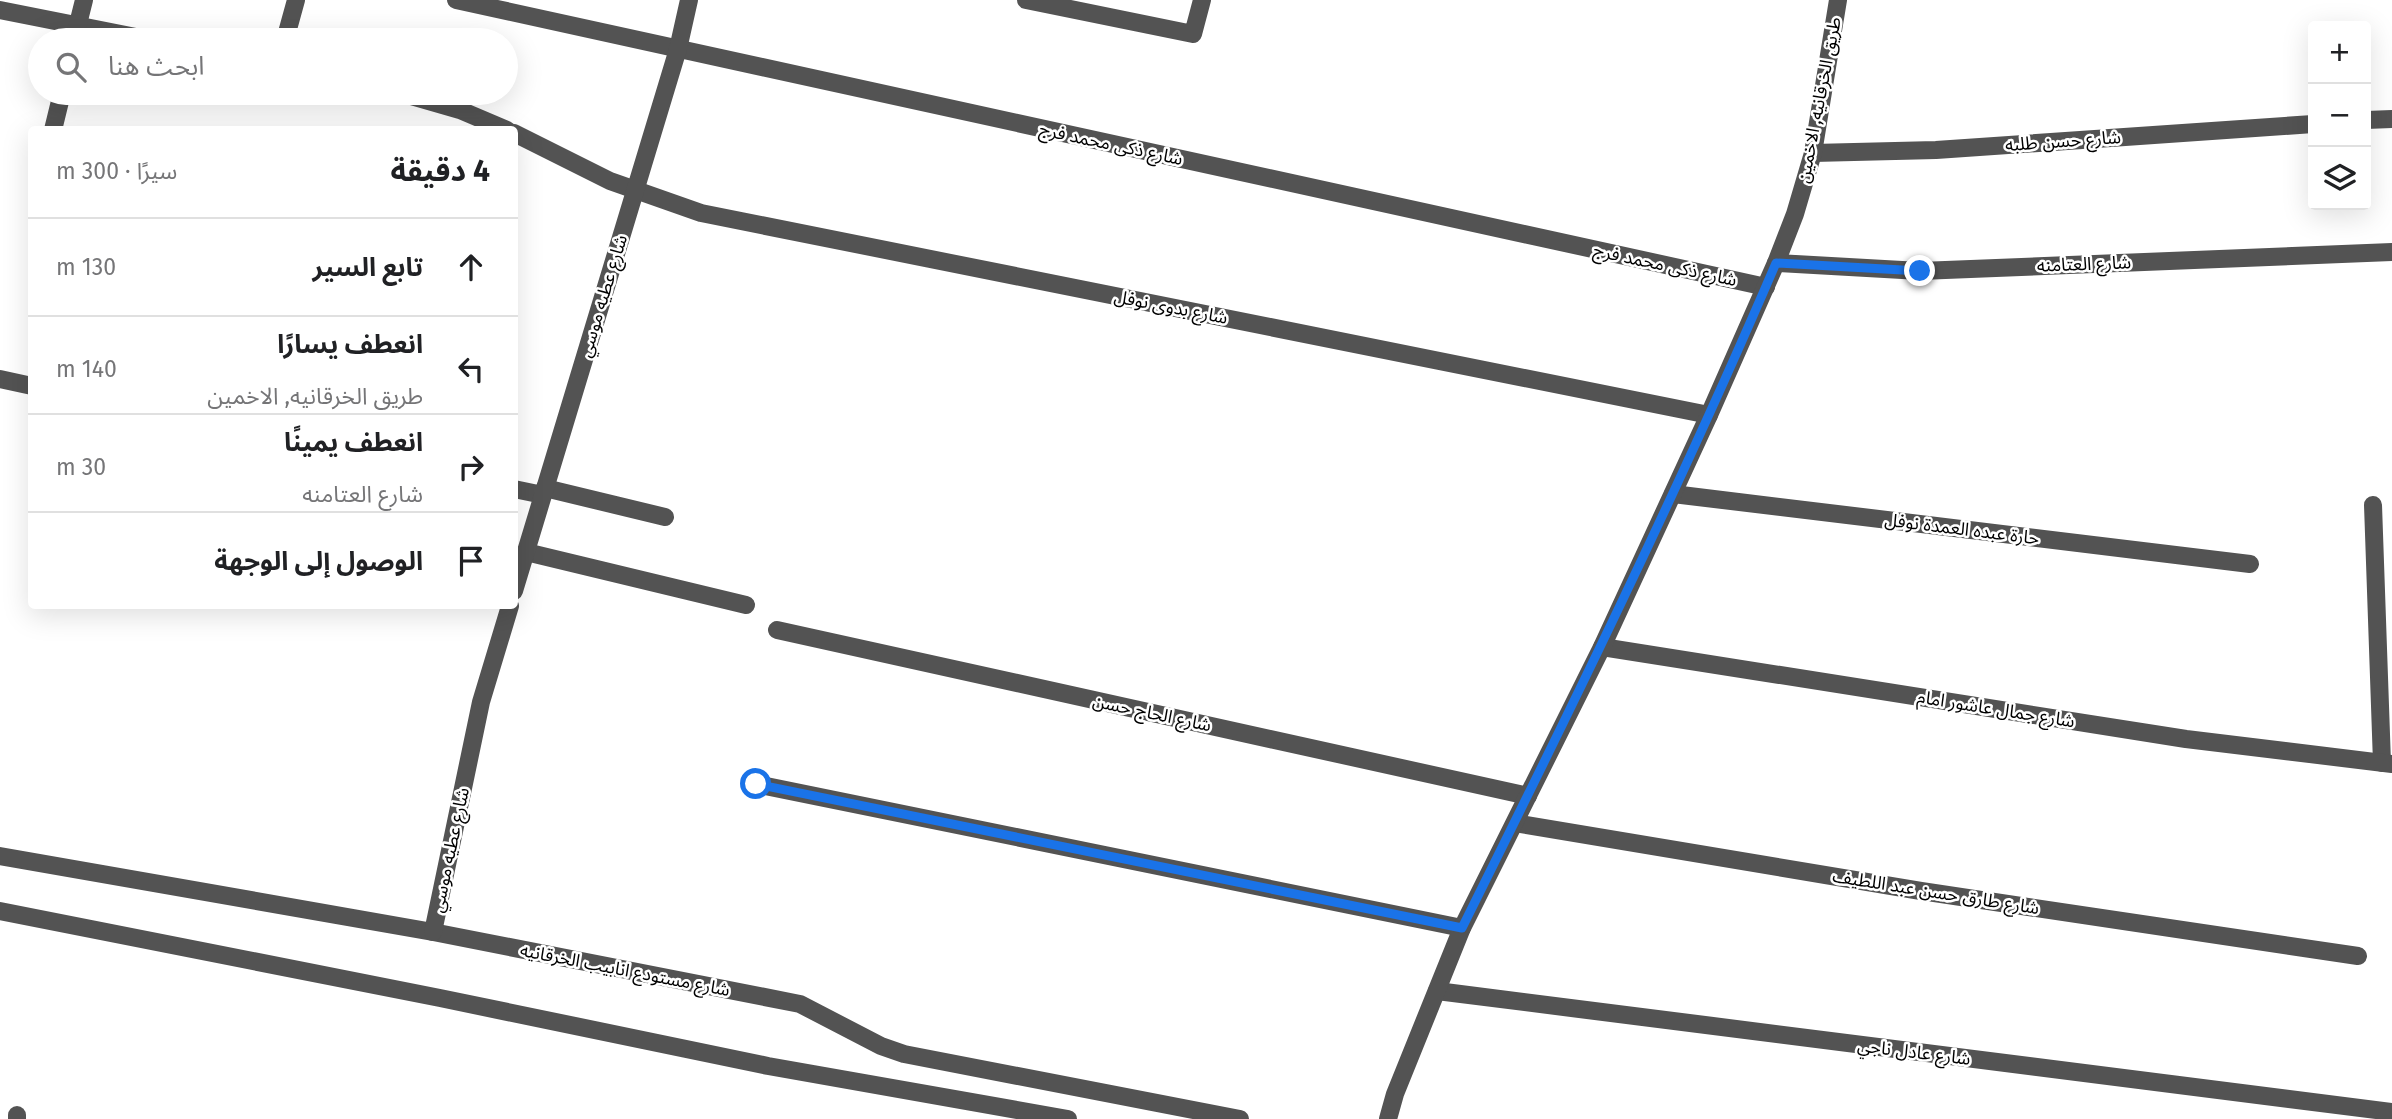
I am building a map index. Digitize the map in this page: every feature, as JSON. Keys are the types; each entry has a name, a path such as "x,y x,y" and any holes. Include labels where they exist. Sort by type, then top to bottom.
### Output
{"street":[{"path":"77,28 84,0"},
{"path":"288,28 296,0"},
{"name":"شارع ذكى محمد فرج","path":"456,0 1766,287"},
{"name":"شارع عطيه موسي","path":"518,578 678,49 689,0"},
{"path":"1026,0 1193,34 1202,0"},
{"name":"طريق الخرقانيه, الاخمين","path":"1388,1119 1395,1094 1462,928 1602,647 1776,263 1795,214 1813,153 1838,0"},
{"path":"0,10 59,28"},
{"path":"54,126 59,105"},
{"path":"443,105 498,126"},
{"path":"2371,120 2392,119"},
{"name":"شارع حسن طلبه","path":"1813,153 1936,150 2308,124"},
{"name":"شارع بدوى نوفل","path":"518,135 610,181 701,213 1709,415"},
{"name":"شارع العتامنه","path":"1776,263 1920,271 2392,252"},
{"path":"0,379 28,385"},
{"path":"518,489 544,492 665,517"},
{"name":"حارة عبده العمدة نوفل","path":"1673,494 2250,564"},
{"path":"2373,505 2387,764"},
{"path":"526,552 746,605"},
{"name":"شارع عطيه موسي","path":"433,932 481,702 509,609"},
{"name":"شارع الحاج حسن","path":"777,630 1528,796"},
{"name":"شارع جمال عاشور امام","path":"1602,647 2186,739 2387,764"},
{"path":"756,784 1462,928"},
{"name":"شارع طارق حسن عبد اللطيف","path":"1515,823 1921,891 2358,956"},
{"name":"شارع مستودع انابيب الخرقانيه","path":"0,856 433,932 800,1004 881,1046 904,1054 1240,1119"},
{"path":"0,911 768,1066 1069,1119"},
{"name":"شارع عادل ناجي","path":"1437,991 2392,1112"}],"route":[{"path":"756,784 1462,928 1602,647 1776,263 1920,271"}]}
